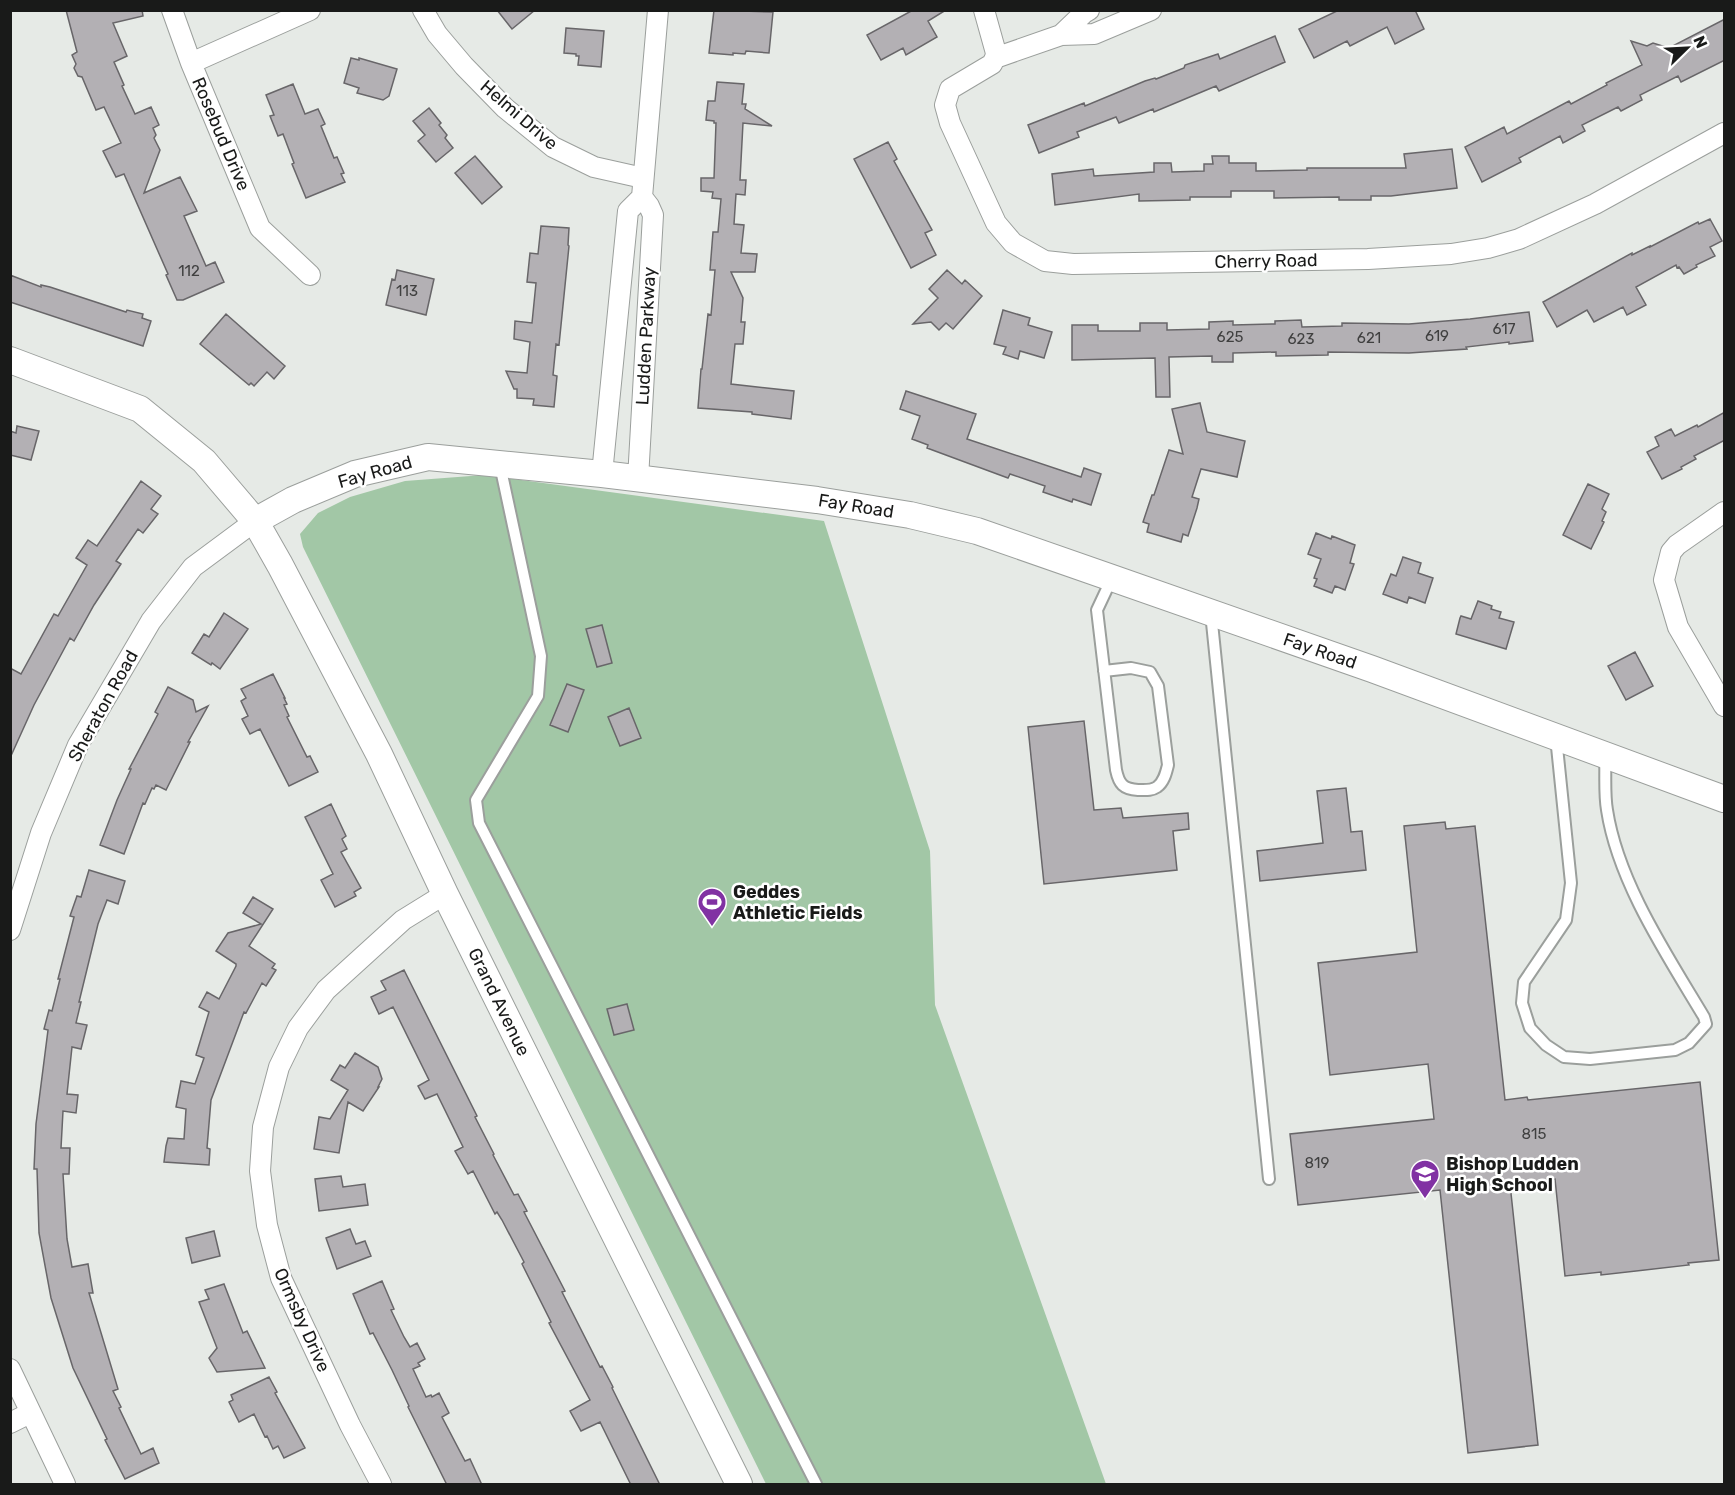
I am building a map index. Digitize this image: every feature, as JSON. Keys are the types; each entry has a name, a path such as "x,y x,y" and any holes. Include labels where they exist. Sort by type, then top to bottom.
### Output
{"street":[{"path":"172,10 191,63"},
{"name":"Rosebud Drive","path":"310,10 191,63 260,228 310,274"},
{"name":"Helmi Drive","path":"423,10 437,34 464,66 505,108 553,147 594,167 643,178"},
{"name":"Ludden Parkway","path":"638,479 653,215 642,197 658,10"},
{"path":"984,10 996,52 995,58"},
{"path":"1061,35 1089,10"},
{"path":"1061,35 1094,34 1151,10"},
{"name":"Cherry Road","path":"1061,35 995,58 992,64 950,89 945,105 950,123 996,223 1013,243 1045,261 1073,264 1368,259 1450,254 1488,248 1519,239 1595,204 1725,133"},
{"name":"Ludden Parkway","path":"602,474 628,211 642,197"},
{"path":"10,360 140,409 204,461 255,521"},
{"name":"Fay Road","path":"255,521 293,500 355,474 428,457 602,474 817,500 910,514 977,531 1112,578 1372,669 1725,799"},
{"path":"1725,512 1677,545 1671,552 1664,580 1678,627 1725,706"},
{"name":"Grand Avenue","path":"255,521 379,754 445,894 739,1485"},
{"name":"Sheraton Road","path":"10,930 41,833 78,745 151,621 193,567 255,521"},
{"name":"Ormsby Drive","path":"381,1485 281,1278 267,1225 260,1171 263,1127 279,1067 298,1028 326,990 403,920 445,894"},
{"path":"10,1369 65,1485"},
{"path":"10,1424 30,1413"}],"lane":[{"path":"500,465 541,657 538,696 476,800 479,823 816,1485"},
{"path":"1104,671 1131,668 1150,672 1158,686 1167,765 1165,777 1158,786 1148,790 1128,790 1119,781 1104,671 1097,610 1112,578"},
{"path":"1211,613 1269,1179"},
{"path":"1556,737 1571,883 1566,920 1524,981 1522,1003 1530,1028 1546,1045 1564,1057 1590,1059 1675,1050 1689,1043 1706,1024 1632,890 1617,853 1606,809 1605,755"}],"green space":[{"name":"Geddes Athletic Fields","path":"484,475 824,521 930,851 935,1005 1106,1484 766,1484 303,547 300,534 318,513 350,497 405,481"}],"building":[{"path":"66,10 142,10 143,16 113,23 127,56 114,62 124,85 122,86 135,114 151,107 159,125 153,128 156,135 154,138 160,150 144,193 180,177 197,211 184,216 206,266 215,262 224,282 183,300 177,300 124,174 116,177 103,151 121,143 104,107 96,110 82,77 78,76 74,68 76,64 72,55 77,52"},
{"path":"497,10 535,10 512,29"},
{"path":"714,10 773,12 769,53 746,51 745,54 733,53 733,55 709,53"},
{"path":"913,10 946,10 928,21 937,37 906,55 903,48 881,60 867,35"},
{"path":"1339,10 1419,10 1416,12 1424,29 1395,44 1387,27 1350,46 1347,41 1314,58 1299,29"},
{"path":"1725,19 1725,60 1681,82 1678,76 1640,95 1642,100 1621,111 1618,107 1582,125 1585,131 1563,143 1560,136 1519,158 1521,162 1482,182 1465,147 1504,127 1507,134 1569,101 1571,104 1642,65 1631,41 1647,46 1653,43 1669,48"},
{"path":"566,28 604,31 601,67 578,65 579,56 564,53"},
{"path":"1275,36 1285,62 1219,91 1216,86 1154,112 1153,109 1119,123 1116,117 1077,132 1079,137 1039,153 1028,125 1084,103 1085,106 1145,81 1156,79 1184,68 1185,65 1218,54 1220,59"},
{"path":"351,58 359,60 359,58 397,69 389,96 383,100 357,93 359,88 344,83"},
{"path":"717,82 744,84 742,104 746,104 745,109 772,126 743,123 740,180 746,180 745,195 736,194 734,224 744,225 741,253 757,254 755,272 731,272 743,298 741,322 745,322 743,344 735,344 731,384 794,391 791,419 752,414 752,412 698,408 715,270 710,270 713,232 718,232 721,199 712,198 713,192 701,191 701,178 714,178 716,123 706,120 708,101 715,101"},
{"path":"293,84 305,114 318,109 325,124 321,126 334,158 337,157 344,173 341,174 345,182 306,198 283,134 278,136 270,116 274,115 266,95"},
{"path":"429,108 441,123 439,125 447,135 445,138 453,148 436,162 418,141 425,135 413,121"},
{"path":"888,142 897,159 894,161 932,230 925,233 936,255 911,268 854,159"},
{"path":"1452,149 1457,188 1391,196 1371,196 1371,200 1339,200 1339,197 1274,198 1274,191 1231,191 1231,197 1139,201 1139,194 1055,205 1052,174 1093,169 1094,176 1154,172 1154,163 1171,163 1172,172 1204,171 1204,164 1213,164 1212,156 1229,156 1229,163 1256,163 1256,171 1307,170 1307,168 1406,168 1404,154"},
{"path":"475,156 502,187 482,204 455,173"},
{"path":"1710,219 1722,241 1710,247 1715,256 1684,274 1676,265 1636,287 1646,305 1627,315 1623,307 1594,322 1587,310 1557,327 1543,302 1632,253 1632,255 1650,247 1698,222 1699,224"},
{"path":"541,226 569,228 559,345 556,344 553,375 557,376 554,407 533,405 534,399 517,398 517,389 514,389 506,371 527,373 530,342 514,339 515,321 532,323 536,283 527,282 530,253 538,254"},
{"path":"397,270 434,279 426,315 386,305 392,279 395,280"},
{"path":"947,270 962,284 965,280 982,296 953,329 946,323 939,330 931,322 913,324 938,298 929,289"},
{"path":"10,275 41,287 41,285 50,287 126,312 127,310 143,314 142,318 151,321 143,346 10,302"},
{"path":"1003,310 1030,318 1028,325 1052,332 1044,358 1020,351 1018,359 1003,354 1006,347 994,344"},
{"path":"1529,312 1533,341 1409,353 1328,352 1328,355 1276,356 1276,352 1233,353 1233,362 1212,362 1212,356 1169,357 1170,397 1156,397 1155,358 1072,360 1072,325 1098,325 1098,331 1140,331 1140,323 1167,323 1167,330 1209,329 1209,322 1233,321 1233,325 1275,324 1275,321 1301,320 1302,327 1342,326 1342,323 1409,324"},
{"path":"226,314 285,366 274,379 267,372 254,386 251,383 249,385 200,344"},
{"path":"906,391 976,414 967,439 1081,477 1084,468 1101,474 1091,505 1073,499 1072,502 1043,492 1045,486 1010,474 1008,478 927,448 928,445 912,439 920,416 900,409"},
{"path":"1200,403 1207,432 1245,441 1237,477 1201,469 1192,497 1199,499 1197,508 1188,536 1183,534 1181,542 1147,532 1149,524 1143,522 1169,450 1183,454 1172,409"},
{"path":"1725,412 1725,440 1694,456 1696,459 1662,479 1647,452 1659,446 1655,437 1671,429 1675,436 1697,425 1698,427"},
{"path":"17,426 39,431 31,460 10,455 10,431 16,433"},
{"path":"141,481 161,496 151,509 158,514 143,533 138,529 116,561 121,564 74,641 70,638 34,705 10,758 10,668 21,674 54,614 58,616 87,565 76,558 88,540 97,546"},
{"path":"1588,484 1609,494 1602,509 1606,512 1602,521 1604,522 1591,549 1563,535"},
{"path":"1316,533 1331,539 1332,536 1355,545 1350,563 1354,564 1345,590 1335,586 1332,593 1314,586 1317,579 1314,578 1321,559 1308,554"},
{"path":"1403,557 1421,563 1418,573 1433,578 1425,603 1409,597 1407,603 1383,594 1391,574 1396,576"},
{"path":"1478,601 1501,612 1499,618 1514,622 1506,649 1456,634 1461,616 1471,619"},
{"path":"224,613 248,629 220,669 192,653 204,634 209,637"},
{"path":"602,625 612,663 597,667 586,629"},
{"path":"1635,652 1653,686 1626,700 1608,666"},
{"path":"273,674 287,704 284,705 289,716 287,717 307,757 310,756 318,772 289,786 260,729 250,734 242,719 248,716 241,701 246,698 241,689"},
{"path":"567,684 584,690 568,732 550,725"},
{"path":"168,687 193,700 196,712 208,706 166,790 156,785 154,789 152,788 145,804 143,803 124,854 100,845 131,769 129,769 158,714 155,712"},
{"path":"629,708 641,738 620,746 608,717"},
{"path":"1084,721 1094,810 1121,808 1123,818 1188,813 1189,829 1173,831 1177,870 1044,884 1028,727"},
{"path":"1346,788 1351,832 1362,831 1366,870 1260,881 1257,851 1323,843 1317,791"},
{"path":"331,804 346,836 342,839 347,849 341,852 361,888 354,892 356,896 335,907 321,880 333,874 305,817"},
{"path":"1445,822 1446,829 1475,826 1505,1100 1527,1097 1528,1100 1700,1082 1719,1260 1601,1275 1601,1272 1565,1276 1555,1179 1510,1184 1538,1445 1468,1453 1440,1190 1298,1205 1290,1134 1434,1119 1428,1064 1330,1075 1318,963 1417,952 1404,826"},
{"path":"89,870 125,881 118,904 107,900 98,924 79,1002 81,1002 76,1023 87,1025 81,1049 72,1047 67,1094 78,1095 76,1113 63,1111 61,1148 70,1148 69,1174 63,1174 67,1239 72,1267 88,1264 93,1293 89,1293 118,1389 113,1391 121,1407 119,1408 141,1454 153,1448 159,1463 125,1479 73,1368 51,1298 39,1233 37,1169 34,1169 36,1124 48,1030 44,1029 49,1010 52,1011 60,979 58,979 74,917 70,916 77,896 81,897"},
{"path":"253,897 273,909 249,946 275,964 272,968 276,970 266,986 262,983 246,1013 244,1012 211,1100 207,1148 210,1149 209,1165 164,1162 168,1138 184,1139 186,1109 176,1107 181,1081 195,1084 204,1058 196,1055 209,1012 199,1007 207,992 219,999 236,966 216,951 228,933 261,924 243,913"},
{"path":"404,970 477,1116 475,1117 493,1155 514,1195 518,1194 527,1211 524,1212 565,1291 562,1292 600,1367 602,1366 613,1387 660,1485 631,1485 600,1422 581,1431 570,1411 590,1400 549,1323 551,1322 522,1264 524,1262 502,1220 497,1212 495,1214 473,1171 468,1174 455,1151 463,1147 437,1094 425,1099 418,1086 429,1080 393,1007 379,1014 371,997 386,990 381,981"},
{"path":"627,1004 634,1030 614,1035 607,1009"},
{"path":"355,1053 378,1067 382,1079 379,1087 363,1111 348,1102 339,1153 314,1149 319,1117 330,1119 348,1090 331,1080 340,1065 345,1068"},
{"path":"341,1176 343,1187 365,1184 368,1205 319,1211 315,1179"},
{"path":"350,1229 356,1244 365,1241 371,1256 337,1269 326,1238"},
{"path":"214,1231 220,1256 192,1263 186,1238"},
{"path":"382,1281 394,1309 391,1310 404,1337 410,1347 417,1343 425,1359 418,1363 420,1366 413,1369 426,1397 439,1393 449,1413 442,1417 465,1461 470,1459 482,1485 447,1485 392,1370 373,1333 370,1334 353,1294"},
{"path":"224,1284 243,1333 247,1331 265,1368 217,1372 209,1358 217,1348 199,1302 209,1299 205,1290"},
{"path":"269,1377 277,1392 275,1393 305,1448 284,1458 278,1446 273,1449 254,1414 239,1422 229,1402 233,1400 231,1395"}],"place":[{"name":"Geddes Athletic Fields","path":"712,928"},
{"name":"Bishop Ludden High School","path":"1425,1200"}]}
